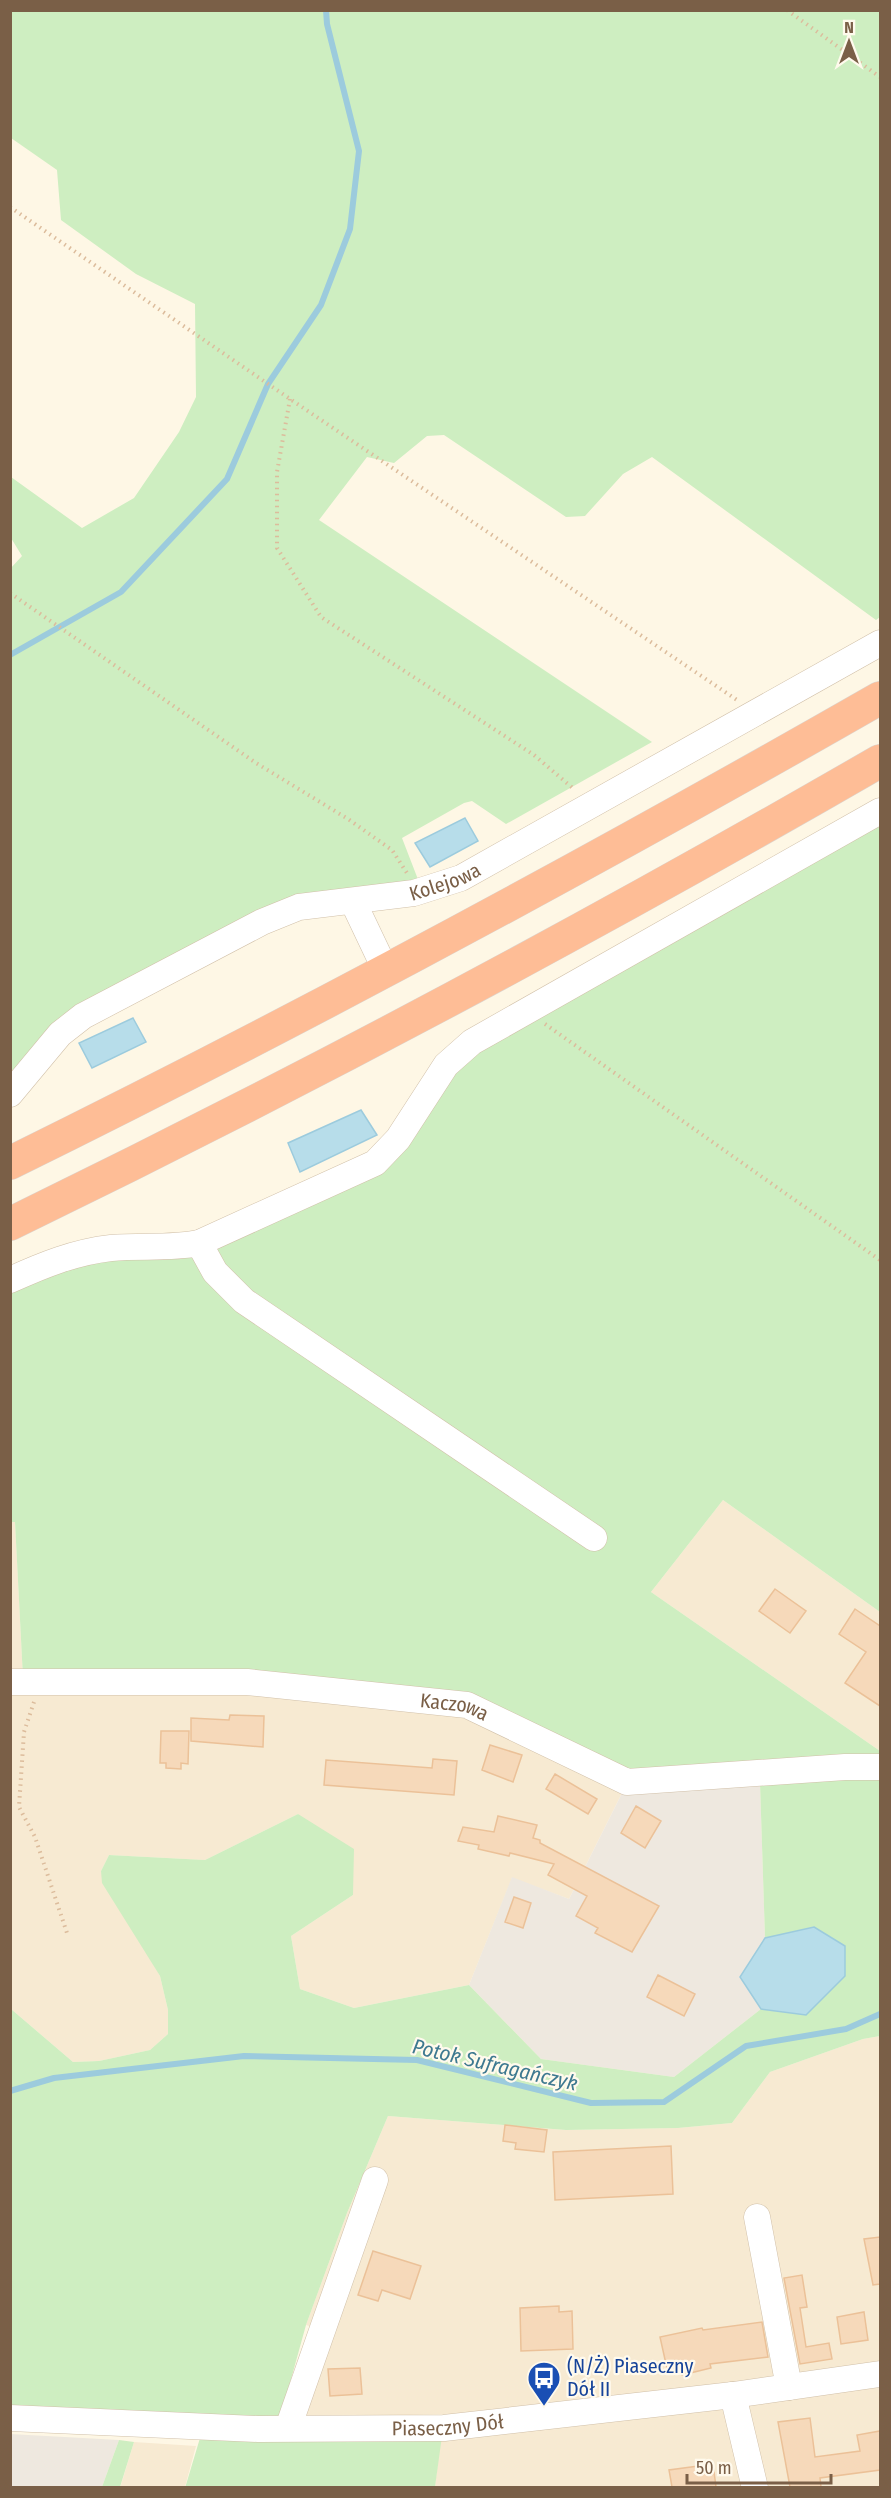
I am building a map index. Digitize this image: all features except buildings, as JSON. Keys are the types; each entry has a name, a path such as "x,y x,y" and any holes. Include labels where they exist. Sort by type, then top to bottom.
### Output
{"highway":[{"path":"10,1163 386,971 627,842 880,698"},
{"path":"10,1224 423,1014 663,883 880,760"}],"street":[{"name":"Kolejowa","path":"10,1094 60,1034 83,1016 262,922 299,907 414,893 461,878 880,643"},
{"path":"10,1280 47,1263 111,1248 177,1247 199,1243 375,1163 398,1138 446,1065 472,1042 880,811"},
{"path":"356,901 356,908 386,971"},
{"path":"199,1243 215,1272 244,1301 594,1538"},
{"name":"Kaczowa","path":"10,1682 247,1682 467,1705 627,1782 880,1767"},
{"path":"288,2428 375,2180"},
{"path":"757,2217 789,2387"},
{"name":"Piaseczny Dół","path":"10,2418 288,2428 444,2428 733,2395 880,2374"},
{"path":"733,2395 754,2487"}],"path":[{"path":"788,10 880,78"},
{"path":"10,207 276,390 732,697 754,715"},
{"path":"290,399 277,472 277,548 321,617 534,755 590,806"},
{"path":"10,593 256,764 348,819 393,850 408,874 414,893"},
{"path":"527,1011 880,1260"},
{"path":"41,1681 24,1732 19,1807 35,1837 67,1933"}],"shaded area":[{"path":"723,1500 880,1612 880,1751 651,1592"},
{"path":"10,1522 15,1522 23,1678 11,1679"},
{"path":"11,1687 246,1688 465,1714 625,1787 569,1899 512,1878 469,1985 354,2008 300,1989 291,1936 353,1895 298,1814 205,1860 109,1855 101,1871 160,1976 168,2010 168,2034 150,2050 99,2061 73,2062 11,2009"},
{"path":"760,1783 765,1938 740,1977 761,2009 674,2077 541,2059 469,1985 512,1877 569,1899 625,1787"},
{"path":"880,2036 880,2487 435,2487 443,2414 304,2418 331,2332 306,2325 347,2213 388,2116 566,2130 678,2128 732,2123 770,2072 863,2039"},
{"path":"10,2434 119,2440 102,2487 11,2487"},
{"path":"134,2442 196,2446 185,2487 120,2488"}],"green space":[{"path":"11,11 880,11 880,617 876,620 652,457 623,474 585,516 566,517 444,435 427,436 394,463 367,457 319,520 652,742 506,824 472,801 464,803 402,838 419,882 317,897 79,1011 11,1086 10,569 22,556 11,538 11,477 82,528 134,498 179,432 196,397 195,304 136,274 61,220 57,170 11,138"},
{"path":"880,820 880,1612 723,1500 651,1592 880,1751 880,1763 627,1776 470,1700 23,1678 15,1522 11,1522 11,1290 105,1257 162,1255 387,1162 463,1061"},
{"path":"880,1773 880,2036 863,2039 770,2072 732,2123 678,2128 566,2130 388,2116 347,2213 306,2325 280,2419 11,2409 11,2009 73,2062 99,2061 150,2050 168,2034 168,2010 160,1976 102,1883 101,1871 109,1855 205,1860 298,1814 354,1849 353,1895 291,1936 300,1989 354,2008 469,1985 541,2059 674,2077 761,2009 806,2015 814,1927 765,1938 760,1783"},
{"path":"442,2436 435,2487 185,2488 200,2438"},
{"path":"119,2440 134,2442 120,2487 102,2487"}],"water":[{"path":"465,818 478,841 430,867 415,843"},
{"path":"133,1018 146,1042 92,1068 79,1043"},
{"path":"361,1110 377,1135 300,1172 288,1143"},
{"path":"814,1927 845,1946 845,1976 806,2015 761,2009 740,1977 765,1938"}],"waterway":[{"path":"10,655 121,592 227,479 268,384 321,305 350,229 359,151 327,24 326,10"},
{"name":"Potok Sufragańczyk","path":"10,2091 54,2078 244,2056 417,2060 591,2103 664,2102 746,2046 846,2029 880,2014"}],"place":[{"name":"(N/Ż) Piaseczny Dół II","path":"544,2407"}]}
